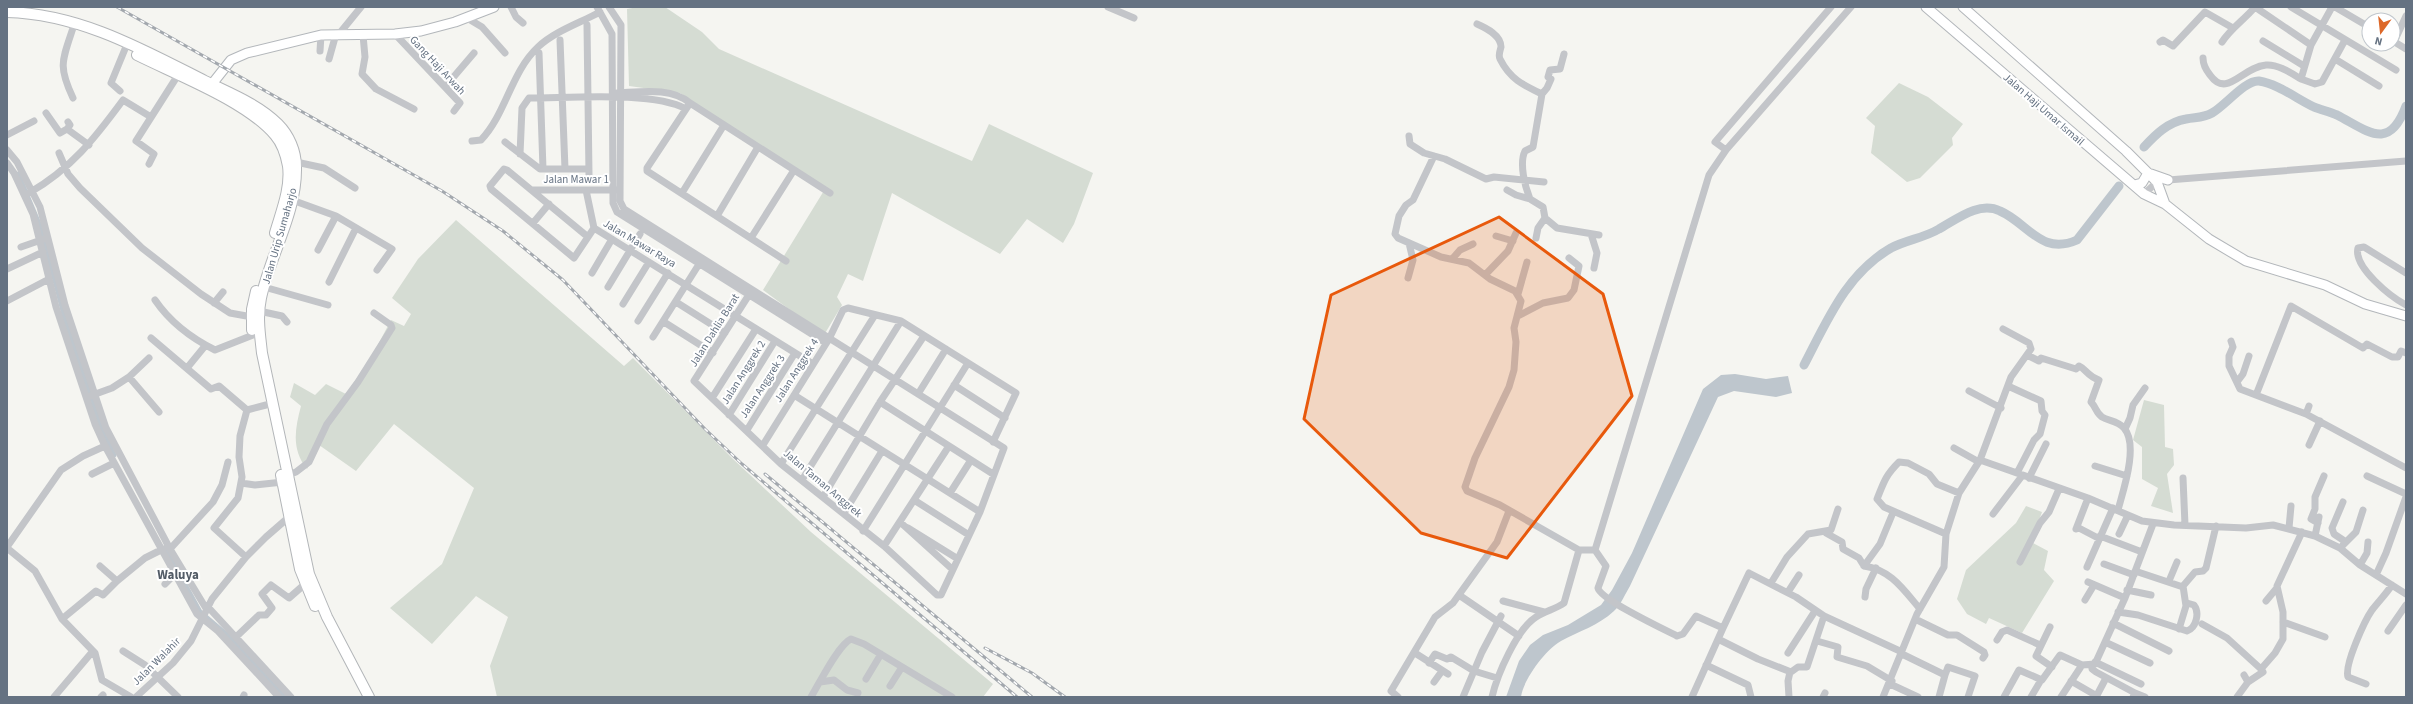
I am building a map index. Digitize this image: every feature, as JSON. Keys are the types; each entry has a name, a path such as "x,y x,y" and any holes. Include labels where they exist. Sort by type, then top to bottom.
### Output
{"highway":[{"name":"Jalan Urip Sumaharjo","path":"7,12 44,15 89,26 212,84 252,105 278,124 289,140 296,162 292,200 255,314 285,478 289,518 305,584 324,618"},
{"name":"Jalan Urip Sumaharjo","path":"7,18 44,21 73,28 125,49 231,102 261,121 279,139 287,161 286,192 258,285 253,334 266,405 307,565 324,618"},
{"path":"324,618 362,697"},
{"path":"324,618 369,697"}],"main road":[{"path":"212,84 236,57 321,35 395,34 438,27 467,18 494,7"},
{"name":"Jalan Haji Umar Ismail","path":"1926,7 2144,194 2165,204 2208,239 2246,261 2325,285 2365,304 2406,316"},
{"name":"Jalan Haji Umar Ismail","path":"1963,7 2126,151 2157,182 2165,204"},
{"path":"2132,184 2145,181 2146,172 2168,180"}],"street":[{"path":"329,59 338,34 362,7"},
{"path":"511,7 516,17 523,24"},
{"path":"609,7 621,25 614,96"},
{"path":"1108,7 1134,18"},
{"path":"1726,150 1715,142 1831,7"},
{"path":"1594,550 1703,192 1712,168 1851,7"},
{"path":"2222,42 2233,28 2240,24 2255,7 2311,45"},
{"path":"2291,7 2396,70"},
{"path":"2301,79 2311,45 2332,7"},
{"path":"2335,7 2361,22"},
{"path":"472,141 481,140 488,133 509,90 539,46 559,32 598,10 612,32 617,190 613,203 617,212 655,232 828,341 873,366 1004,448 980,512 952,569 900,522"},
{"path":"2160,42 2162,40 2173,46 2205,12 2233,28"},
{"path":"2401,26 2406,16"},
{"path":"467,18 482,27 506,54"},
{"path":"1477,24 1491,30 1499,42 1500,58 1513,78 1524,87 1542,94"},
{"path":"505,142 536,167 543,169 565,169 589,172 587,26"},
{"path":"73,28 62,67 64,78 73,98"},
{"name":"Gang Haji Arwah","path":"395,34 460,102 454,111"},
{"path":"320,51 321,35"},
{"path":"358,82 365,57 363,35"},
{"path":"560,40 564,98 565,169"},
{"path":"2203,58 2209,74 2215,82 2223,85 2229,84 2247,70 2265,64 2276,66 2301,79 2315,84 2322,82 2345,40"},
{"path":"2263,42 2304,66"},
{"path":"120,91 111,83 125,49"},
{"path":"445,87 474,53"},
{"path":"539,53 542,98 543,169"},
{"path":"1527,197 1523,155 1525,151 1533,147 1542,94 1549,86 1550,70 1560,69 1564,54"},
{"path":"2335,60 2379,86"},
{"path":"361,74 376,89 414,109"},
{"path":"149,164 154,154 136,141 178,75"},
{"path":"520,154 522,108 529,98 614,96 666,101 688,106 724,125 830,193"},
{"path":"29,193 66,169 89,145 123,100 152,117"},
{"path":"688,106 647,170 786,261"},
{"path":"46,114 60,134 67,126 89,145"},
{"path":"7,135 34,121"},
{"path":"682,193 724,125"},
{"path":"1409,136 1410,144 1424,153 1486,179 1494,177 1544,182"},
{"path":"717,216 758,147"},
{"path":"7,150 17,162 29,193 33,214 44,239 60,306"},
{"path":"59,153 66,169 99,208 142,248 214,303 230,313 282,316 287,322"},
{"path":"1434,156 1413,200 1402,210 1395,226 1395,234 1398,238 1437,255 1453,258 1469,264 1518,294"},
{"path":"2144,194 2157,182 2168,180 2406,161"},
{"path":"296,162 324,168 355,188"},
{"path":"7,163 29,193"},
{"path":"588,237 505,169 490,188 574,258 588,237 594,228"},
{"path":"751,238 794,170"},
{"name":"Jalan Mawar 1","path":"532,190 617,190"},
{"name":"Jalan Mawar Raya","path":"586,190 594,228 813,364"},
{"path":"1507,190 1527,197 1543,207 1545,218 1557,228 1599,235"},
{"path":"292,200 336,216 393,250 377,270"},
{"path":"533,223 549,204"},
{"path":"318,250 336,216"},
{"path":"1536,238 1538,228 1545,218"},
{"path":"329,282 356,228"},
{"path":"1485,274 1508,251 1516,232"},
{"path":"608,287 640,234"},
{"path":"1591,234 1597,254 1594,268"},
{"path":"1496,236 1512,242"},
{"path":"21,247 44,239"},
{"path":"44,239 43,252 50,261 49,279 60,306 105,446 206,613 238,646 279,697"},
{"path":"592,273 612,239"},
{"path":"1408,278 1413,260 1410,243"},
{"path":"1453,258 1460,250 1472,244"},
{"path":"2406,273 2364,247 2358,248 2357,253 2361,262 2381,289 2406,305"},
{"path":"7,269 43,252"},
{"path":"1518,316 1543,303 1564,300 1570,296 1575,287 1579,266 1569,258"},
{"path":"653,337 664,322 701,261"},
{"path":"623,304 650,262"},
{"path":"1527,262 1518,294 1521,305 1514,328 1516,342 1514,370 1509,387 1475,458 1465,487 1469,492 1509,511 1580,550 1594,550"},
{"path":"638,321 668,273"},
{"path":"7,301 49,279"},
{"path":"264,287 328,305"},
{"path":"214,303 223,292"},
{"name":"Jalan Dahlia Barat","path":"694,381 751,293"},
{"path":"155,300 170,320 205,346 219,350 253,334"},
{"path":"676,302 725,333"},
{"path":"2256,395 2291,306 2364,348 2367,344 2392,357 2398,357 2401,351 2406,353"},
{"name":"Jalan Anggrek 4","path":"763,445 828,341 843,310 848,308 875,315"},
{"path":"241,483 255,486 285,478 309,462 327,424 361,377 392,328 391,325 374,313"},
{"path":"781,464 875,315 901,321 1016,393 993,442"},
{"path":"802,480 901,321"},
{"path":"664,322 713,353"},
{"path":"712,398 756,329"},
{"path":"1883,697 1891,682 1915,619 1944,567 1946,534 1959,493 1980,461 2001,408 2012,374 2027,356 2031,348 2029,343 2003,329"},
{"path":"823,497 880,402 924,336"},
{"path":"151,338 211,389 219,386 247,410"},
{"name":"Jalan Anggrek 2","path":"729,415 775,341"},
{"path":"2231,342 2233,347 2229,356 2229,366 2240,389 2306,414 2356,440 2379,455 2406,467"},
{"path":"187,368 205,346"},
{"path":"918,394 946,349"},
{"name":"Jalan Anggrek 3","path":"746,430 795,353"},
{"path":"2027,356 2039,361 2041,358 2076,369 2079,366 2082,367 2089,377 2099,380 2091,402 2097,408 2097,412 2125,429 2130,445 2127,476 2116,509 2099,537 2087,567"},
{"path":"2237,382 2244,374 2249,356"},
{"path":"90,396 112,388 129,377 149,358"},
{"path":"862,531 968,363"},
{"path":"129,377 159,412"},
{"name":"Jalan Taman Anggrek","path":"694,381 763,445 781,464 844,513 862,531 884,546 937,595 942,595 952,569"},
{"path":"954,384 1005,418"},
{"path":"2008,386 2041,401 2042,411 2045,414 2040,434 2034,440 2023,476"},
{"path":"2125,429 2130,418 2133,405 2145,388"},
{"path":"1969,391 2001,408"},
{"path":"794,395 980,512"},
{"path":"90,396 166,548 174,575 197,614 206,613 222,628 236,637 238,646 291,697"},
{"path":"880,402 993,474"},
{"path":"247,410 266,405"},
{"path":"2306,414 2310,406"},
{"path":"246,557 214,528 238,498 241,483 240,436 247,410"},
{"path":"2309,445 2320,421"},
{"path":"1993,514 2046,444"},
{"path":"105,446 83,456 61,470 7,548 35,571 62,619 93,651 98,660 102,680 131,697"},
{"path":"884,546 949,446"},
{"path":"1954,448 1980,461 2088,498 2153,524 2246,528 2273,525 2315,536 2340,548 2360,565 2406,594"},
{"path":"844,513 882,451"},
{"path":"950,493 971,460"},
{"path":"62,619 96,591 103,595 145,558 166,548 213,502 222,485 228,462"},
{"path":"1946,534 1884,507 1877,499 1880,488 1892,469 1899,462 1903,462 1924,471 1937,484 1959,493"},
{"path":"92,474 114,463"},
{"path":"2095,466 2127,476"},
{"path":"2315,536 2319,520 2311,519 2315,509 2315,497 2324,476"},
{"path":"2367,476 2406,494"},
{"path":"2183,478 2185,525"},
{"path":"2020,562 2040,523 2049,512 2059,489"},
{"path":"2376,575 2386,553 2406,497"},
{"path":"2088,498 2076,528 2142,552"},
{"path":"914,500 969,535"},
{"path":"2343,502 2332,528 2334,534 2346,542"},
{"path":"2289,528 2291,506"},
{"path":"1826,533 1834,526 1838,509"},
{"path":"2340,548 2356,532 2363,510"},
{"path":"1398,697 1393,694 1392,689 1415,653 1435,617 1448,608 1459,595 1497,542 1509,511"},
{"path":"1864,566 1880,544 1892,515"},
{"path":"2119,534 2128,515"},
{"name":"Jalan Walahir","path":"136,697 173,663 191,641 219,590 246,557 266,537 289,518"},
{"path":"2145,697 2134,695 2093,670 2094,664 2125,598 2153,524"},
{"path":"2183,587 2195,572 2203,571 2206,568 2216,526"},
{"path":"906,527 922,535 958,558"},
{"path":"2266,600 2276,589 2302,532"},
{"path":"1771,583 1787,557 1808,534 1826,533 1842,542 1843,549 1859,558 1864,566 1876,568 1893,577 1920,609"},
{"path":"2360,565 2367,553 2368,542"},
{"path":"1492,697 1497,678 1519,636 1532,620 1544,612 1564,603 1580,550"},
{"path":"1594,550 1606,566 1598,588 1602,594 1623,607 1677,636 1682,636 1696,616 1723,628"},
{"path":"2169,581 2177,562"},
{"path":"2104,564 2169,581 2183,587"},
{"path":"100,566 117,582"},
{"path":"1865,597 1869,580 1876,568"},
{"path":"1692,697 1748,573 1788,592 1824,616 1945,675"},
{"path":"166,584 174,575"},
{"path":"1788,592 1799,575"},
{"path":"2085,600 2091,583 2125,598"},
{"path":"236,637 258,616 266,615 272,608 262,594 271,585 289,598 305,584"},
{"path":"2366,684 2350,678 2347,674 2365,624 2372,610 2382,600 2392,585"},
{"path":"2179,629 2187,603 2183,587"},
{"path":"2237,697 2248,682 2263,672 2261,669 2275,653 2283,639 2283,622 2276,589"},
{"path":"2127,590 2151,595"},
{"path":"1459,595 1499,620 1519,636"},
{"path":"1503,601 1544,612"},
{"path":"2118,612 2140,616 2188,631 2195,625 2196,608 2187,603"},
{"path":"2388,631 2406,604"},
{"path":"1788,653 1815,611"},
{"path":"1789,697 1788,680 1790,672 1798,667 1807,667 1817,641 1824,616"},
{"path":"1915,619 1948,635 1957,635 1984,652 1985,654 1983,658"},
{"path":"1464,697 1474,671 1499,620"},
{"path":"2283,622 2325,637"},
{"path":"2113,623 2169,651"},
{"path":"2202,624 2227,638 2261,669"},
{"path":"2050,627 2036,656 2052,666"},
{"path":"1997,640 2002,632 2007,630 2040,645"},
{"path":"811,697 844,644 851,639 881,654 952,697"},
{"path":"1718,639 1750,656 1790,672"},
{"path":"1817,641 1838,647 1837,657 1870,667 1891,682 1918,697"},
{"path":"2105,642 2150,663"},
{"path":"54,697 93,651"},
{"path":"123,651 144,665 178,697"},
{"path":"1415,653 1445,673 1434,682"},
{"path":"866,679 881,654"},
{"path":"1429,662 1436,654 1447,660 1452,658 1474,671 1497,678"},
{"path":"2031,697 2040,680 2060,655 2082,665 2094,664 2141,684"},
{"path":"1706,664 1748,685 1751,697"},
{"path":"2061,697 2082,665"},
{"path":"890,686 902,667"},
{"path":"1939,697 1948,668 1975,676 1969,697"},
{"path":"2004,697 2019,670 2040,680"},
{"path":"2244,675 2248,682"},
{"path":"2071,681 2097,696 2106,678"},
{"path":"820,682 834,680 847,690 858,692"}],"highlighted area":[{"path":"1499,217 1603,294 1632,396 1507,558 1421,533 1304,419 1331,295"}],"shaded area":[{"path":"638,7 665,7 702,32 719,49 972,161 989,124 1093,173 1074,224 1063,243 1027,219 1000,254 892,193 863,281 848,274 837,297 842,305 824,335 763,290 825,189 680,93 629,86 627,9"},
{"path":"1899,83 1928,97 1963,124 1952,138 1953,145 1920,178 1907,182 1871,153 1875,126 1866,118"},
{"path":"456,220 624,366 633,358 733,459 811,532 993,684 983,697 497,697 490,666 508,617 476,596 432,644 390,608 442,564 474,488 394,424 356,471 319,445 307,469 298,454 296,446 297,423 301,406 290,397 294,383 315,395 326,384 346,394 372,356 391,320 404,326 411,314 392,298 418,259"},
{"path":"1735,374 1766,379 1788,376 1792,393 1776,397 1734,391 1718,397 1630,586 1619,606 1602,621 1555,645 1536,666 1526,682 1521,697 1506,697 1519,661 1530,645 1543,635 1568,625 1601,605 1612,590 1632,553 1703,389 1721,375"},
{"path":"2144,400 2164,405 2165,447 2173,449 2174,465 2167,474 2173,513 2151,506 2158,488 2142,479 2142,447 2133,440"},
{"path":"2026,506 2042,512 2031,542 2048,551 2044,570 2054,581 2022,633 1989,618 1986,624 1967,614 1957,599 1966,570 2016,523"}],"waterway":[{"path":"2144,147 2157,134 2173,123 2209,115 2241,89 2253,82 2259,81 2273,85 2314,107 2337,115 2358,127 2377,134 2385,133 2392,129 2399,120 2406,106"},
{"path":"18,174 42,231 68,330 100,426 114,455"},
{"path":"1804,365 1839,300 1850,285 1875,259 1891,248 1933,232 1968,212 1984,208 1992,208 2010,216 2044,241 2054,244 2065,244 2077,240 2119,186"},
{"path":"166,550 200,612 228,636 284,697"}],"railway":[{"path":"117,7 442,191 503,231 563,280 705,429 742,464 1017,697"},
{"path":"765,474 1032,697"},
{"path":"985,648 1032,673 1065,697"}],"district":[{"name":"Waluya","path":"178,574"}]}
